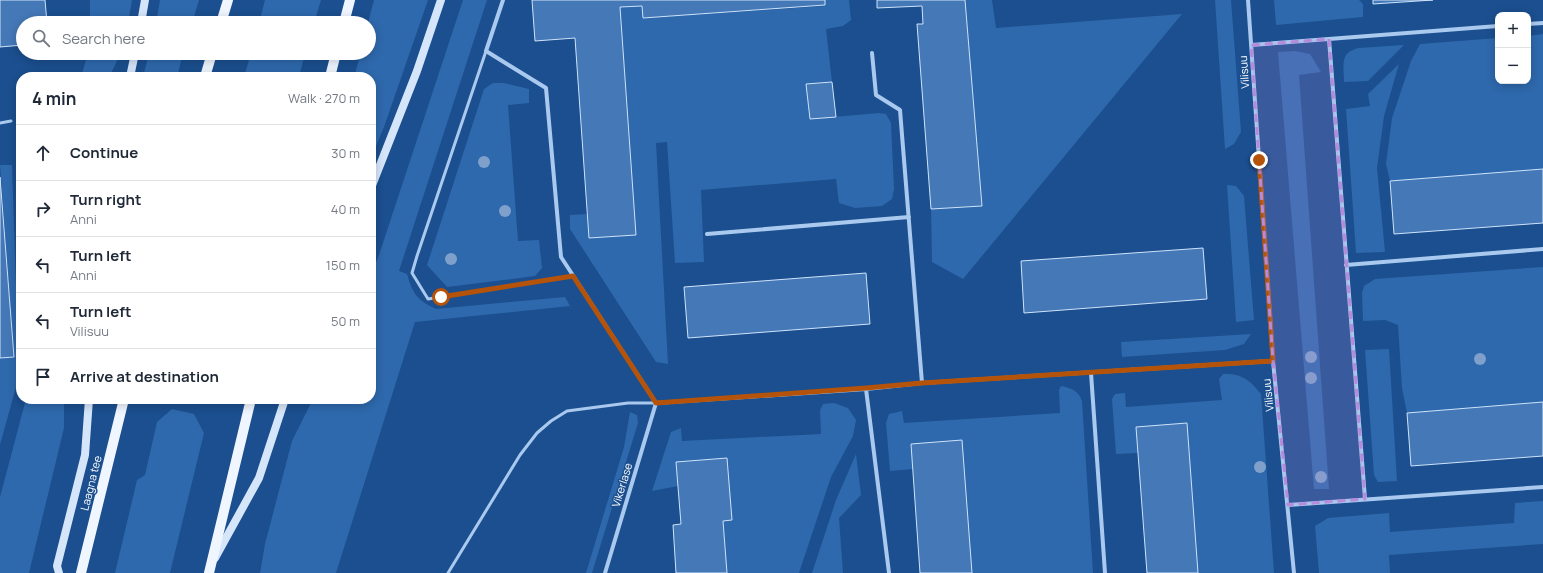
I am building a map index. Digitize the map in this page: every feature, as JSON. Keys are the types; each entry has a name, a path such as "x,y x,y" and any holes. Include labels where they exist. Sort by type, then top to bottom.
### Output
{"main road":[{"path":"223,16 228,0"},
{"path":"346,16 350,0"},
{"path":"206,72 210,60"},
{"path":"331,72 334,60"},
{"name":"Laagna tee","path":"81,573 123,404"},
{"path":"210,569 250,404"}],"street":[{"path":"143,16 146,0"},
{"path":"376,175 417,71 441,0"},
{"path":"503,0 486,51 546,88 561,257 656,403 922,383 1273,361"},
{"name":"Vilisuu","path":"1248,0 1273,361 1294,573"},
{"path":"1531,24 1543,23"},
{"path":"1251,45 1495,26"},
{"path":"1329,39 1365,499"},
{"path":"872,53 876,95 900,110 922,383"},
{"path":"131,72 134,60"},
{"path":"707,234 909,216"},
{"path":"1346,265 1543,249"},
{"path":"1091,373 1105,573"},
{"path":"866,388 889,573"},
{"name":"Vikerlase","path":"606,571 656,403"},
{"path":"59,573 57,566 85,455 89,404"},
{"path":"210,569 259,478 283,404"},
{"path":"1288,505 1543,488"}],"lane":[{"path":"486,51 412,273 428,299 573,276"},
{"path":"0,123 11,121"},
{"path":"448,573 520,455 537,433 551,421 567,411 628,403 656,403"}],"highlighted area":[{"path":"1329,39 1365,499 1288,505 1273,361 1251,45"}],"shaded area":[{"path":"90,0 132,0 129,16 90,16"},
{"path":"160,0 199,0 194,16 157,16"},
{"path":"265,0 321,0 316,16 261,16"},
{"path":"374,0 428,0 376,146 376,72 355,72 359,60 376,60 376,16 370,16"},
{"path":"463,0 487,0 399,271 407,274 411,287 417,296 424,303 436,309 565,297 570,306 415,322 336,573 260,573 265,544 292,441 310,404 376,404 376,263"},
{"path":"825,0 849,0 851,20 843,26 826,29 832,82 806,84 810,119 879,113 886,114 891,123 894,189 892,199 882,206 855,208 839,203 836,179 701,190 704,262 675,263 667,142 656,143 668,364 656,362 570,229 570,215 587,214 589,238 636,235 620,7 642,6 644,18 825,6"},
{"path":"965,0 992,0 996,28 1182,14 963,279 932,262 931,209 982,206"},
{"path":"1215,0 1231,0 1241,132 1234,144 1225,149"},
{"path":"1274,0 1359,0 1363,4 1363,17 1276,25"},
{"path":"1543,34 1543,169 1390,181 1386,164 1392,118 1411,61 1420,44 1495,38 1495,84 1531,84 1531,36"},
{"path":"1404,45 1368,81 1344,82 1343,66 1345,57 1352,50 1358,48"},
{"path":"1295,51 1310,54 1321,72 1299,75 1329,489 1314,489 1278,52"},
{"path":"86,60 118,60 112,72 82,72"},
{"path":"147,60 181,60 178,72 144,72"},
{"path":"249,60 303,60 300,72 245,72"},
{"path":"1399,64 1384,116 1377,168 1385,252 1356,253 1346,109 1370,106 1368,94"},
{"path":"493,83 504,83 529,89 529,103 508,105 518,241 539,240 542,268 535,276 447,287 427,265 484,89"},
{"path":"0,165 12,165 16,286 16,387 0,445 0,358 14,357"},
{"path":"1227,185 1236,186 1244,196 1254,320 1236,322"},
{"path":"1543,267 1543,402 1407,413 1402,388 1398,325 1385,320 1363,321 1362,293 1364,286 1375,279"},
{"path":"1251,334 1244,344 1225,350 1122,357 1121,342"},
{"path":"1389,349 1397,481 1378,482 1374,475 1365,350"},
{"path":"1223,374 1230,374 1245,378 1261,394 1274,573 1198,573 1187,423 1137,427 1138,453 1116,454 1112,399 1115,394 1125,393 1126,407 1222,400 1219,379"},
{"path":"1061,386 1074,390 1082,401 1093,573 972,573 911,444 913,469 890,471 886,423 889,414 902,411 904,423 1060,413 1059,390"},
{"path":"834,403 848,408 856,420 853,436 831,477 799,573 727,573 723,521 732,520 676,462 678,486 652,491 671,432 681,428 682,441 821,434 820,410 823,404"},
{"path":"25,404 64,404 64,428 29,573 0,573 0,497"},
{"path":"172,409 194,414 204,433 170,573 115,573 137,480 145,475 157,422"},
{"path":"630,412 637,415 638,423 592,573 586,573 624,447"},
{"path":"856,454 861,495 839,518 843,573 812,573 836,500"},
{"path":"1543,501 1543,544 1389,555 1390,573 1319,573 1315,526 1328,518 1389,513 1390,532 1514,523 1515,503"}],"building":[{"path":"0,0 45,0 46,16 16,16 16,46 0,47"},
{"path":"532,0 825,0 825,5 643,18 642,6 620,7 636,235 589,238 575,38 535,41"},
{"path":"877,0 965,0 982,206 931,209 917,24 923,24 922,6 877,8"},
{"path":"1373,0 1433,0 1373,4"},
{"path":"832,82 836,117 810,119 806,84"},
{"path":"1543,169 1543,223 1394,234 1390,181"},
{"path":"0,177 14,357 0,358"},
{"path":"1203,248 1207,299 1024,313 1021,261"},
{"path":"866,273 870,324 688,338 684,287"},
{"path":"1543,402 1543,456 1411,466 1407,413"},
{"path":"1187,423 1198,573 1147,573 1136,427"},
{"path":"962,440 972,573 920,573 911,444"},
{"path":"727,458 732,520 723,521 727,573 676,573 673,525 681,524 676,462"}],"route":[{"path":"441,297 573,276 656,403 922,383 1273,361 1259,160"}]}
